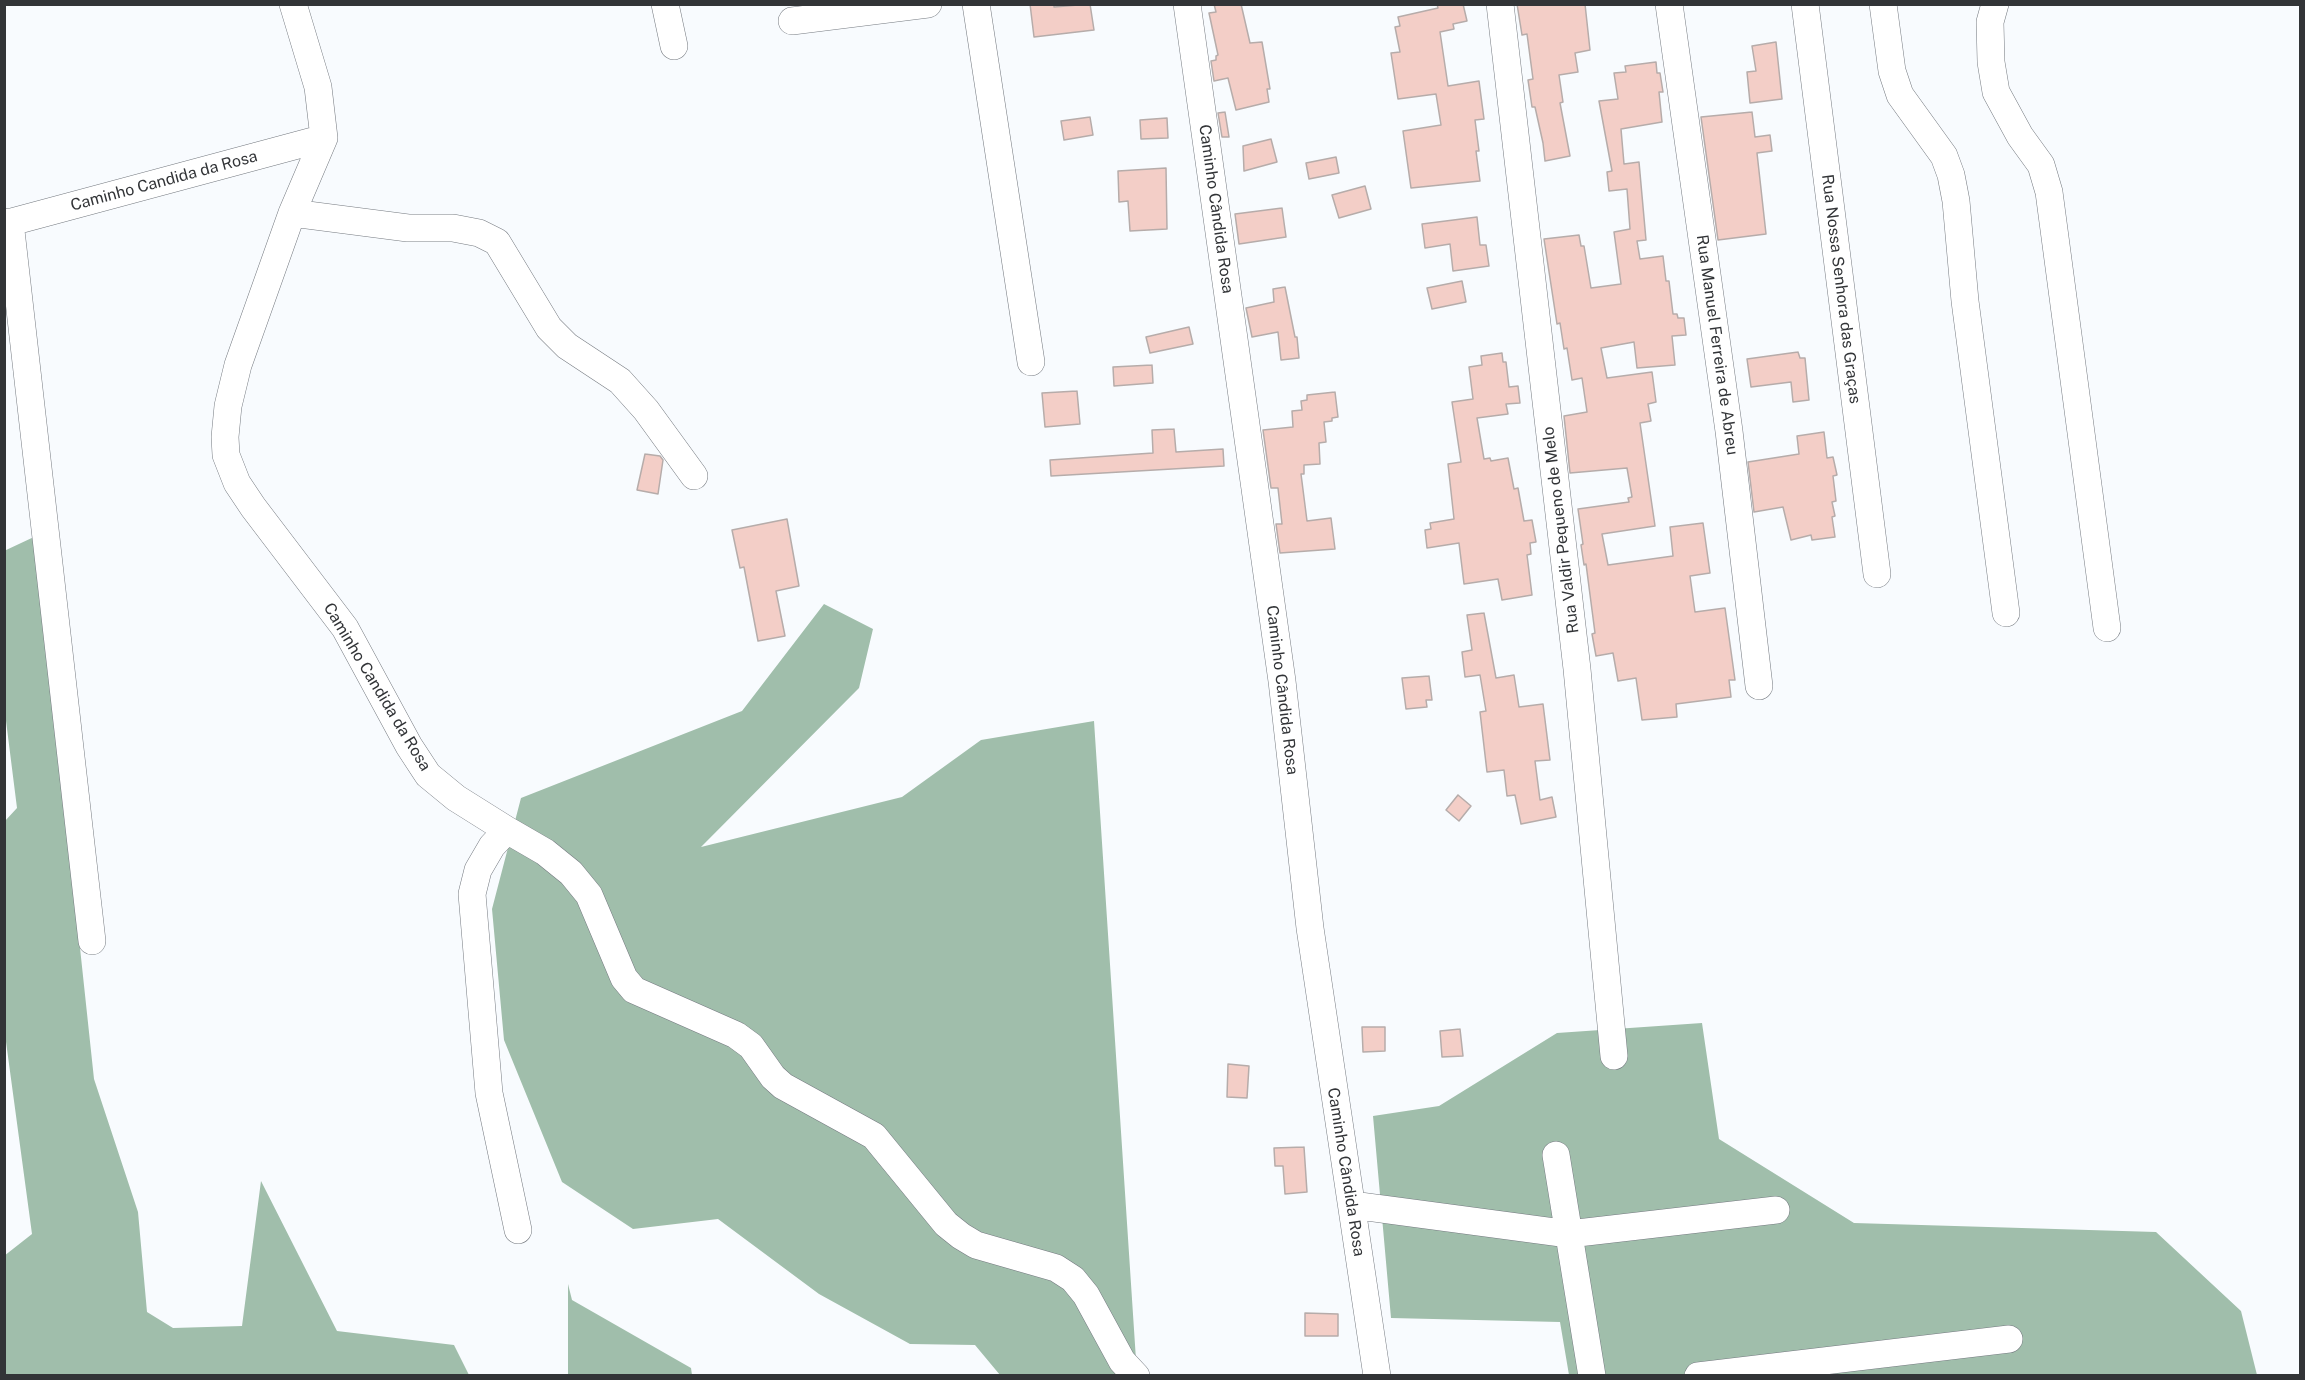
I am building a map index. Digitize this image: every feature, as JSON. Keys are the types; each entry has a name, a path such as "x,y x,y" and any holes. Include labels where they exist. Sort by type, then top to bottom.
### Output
{"street":[{"name":"Caminho Candida da Rosa","path":"293,4 318,87 324,138 292,213 237,365 228,406 225,437 226,455 237,483 345,628 409,746 428,775 456,798 545,852 571,873 589,895 624,978 634,990 647,998 736,1035 751,1046 773,1077 783,1086 874,1136 946,1224 961,1236 976,1245 1056,1268 1073,1280 1086,1295 1122,1361 1136,1376"},
{"path":"665,4 674,46"},
{"path":"792,21 928,4"},
{"path":"976,4 1031,362"},
{"name":"Caminho Cândida Rosa","path":"1187,4 1282,681 1310,928 1377,1376"},
{"name":"Rua Valdir Pequeno de Melo","path":"1500,4 1577,669 1614,1056"},
{"name":"Rua Manuel Ferreira de Abreu","path":"1669,4 1729,431 1759,686"},
{"name":"Rua Nossa Senhora das Graças","path":"1805,4 1877,574"},
{"path":"1883,4 1892,71 1900,94 1944,156 1951,175 1956,201 1965,301 2006,613"},
{"path":"1995,4 1990,22 1991,62 1996,92 2020,135 2041,165 2049,192 2107,628"},
{"name":"Caminho Candida da Rosa","path":"7,223 324,138"},
{"path":"292,213 408,228 453,228 479,233 496,242 549,328 567,346 620,381 646,410 694,476"},
{"path":"7,223 92,941"},
{"path":"507,830 492,846 478,870 472,894 489,1094 518,1230"},
{"path":"1556,1155 1592,1376"},
{"path":"1352,1205 1569,1234 1776,1210"},
{"path":"1698,1376 2009,1339"}],"green space":[{"path":"36,536 94,1079 138,1212 147,1312 173,1328 242,1326 261,1181 337,1331 454,1345 469,1375 5,1375 4,1256 32,1234 4,1027 5,821 17,808 4,705 4,551"},
{"path":"824,604 873,629 859,688 701,847 902,797 981,740 1094,721 1137,1375 1000,1375 975,1345 910,1344 819,1294 718,1219 633,1229 562,1182 504,1040 492,909 521,798 742,711"},
{"path":"1702,1023 1719,1139 1854,1223 2156,1232 2241,1311 2257,1375 1569,1375 1560,1322 1391,1318 1373,1116 1439,1106 1557,1033"},
{"path":"568,1284 572,1300 691,1368 692,1375 568,1375"}],"building":[{"path":"1030,4 1054,4 1054,7 1090,4 1094,30 1034,37"},
{"path":"1214,4 1241,4 1250,43 1262,42 1270,89 1267,89 1269,102 1236,110 1228,78 1214,81 1211,61 1216,60 1218,55 1209,13 1216,12"},
{"path":"1437,4 1463,4 1467,21 1453,24 1454,29 1440,32 1448,86 1479,81 1484,119 1475,120 1480,181 1411,188 1403,131 1441,125 1436,94 1398,99 1391,53 1400,52 1395,27 1400,26 1398,17 1438,8"},
{"path":"1517,4 1585,4 1590,50 1575,53 1578,72 1559,75 1563,102 1560,103 1570,156 1545,161 1528,80 1533,79 1527,34 1522,35"},
{"path":"1776,42 1782,99 1750,103 1747,72 1756,71 1752,46"},
{"path":"1656,62 1663,92 1659,92 1662,122 1621,129 1624,164 1639,162 1646,240 1637,241 1640,259 1663,256 1673,314 1677,314 1678,318 1684,318 1686,335 1672,336 1675,365 1637,368 1634,342 1601,348 1607,378 1652,372 1656,402 1648,404 1651,421 1640,423 1655,526 1602,534 1608,565 1673,556 1670,527 1703,523 1710,573 1690,576 1695,612 1725,608 1735,680 1729,680 1731,697 1676,704 1677,717 1642,720 1636,678 1618,681 1613,653 1596,656 1592,634 1595,633 1586,564 1584,565 1581,545 1583,544 1578,509 1629,502 1628,498 1632,497 1627,468 1570,473 1564,416 1587,412 1582,378 1572,380 1567,348 1564,349 1560,323 1557,324 1544,239 1579,235 1581,246 1584,246 1591,288 1621,284 1614,232 1630,229 1627,189 1609,191 1607,172 1612,171 1599,101 1618,99 1614,73 1626,72 1625,66"},
{"path":"1225,112 1229,137 1222,137 1218,113"},
{"path":"1752,112 1755,137 1770,135 1772,151 1757,153 1766,234 1718,240 1701,117"},
{"path":"1090,117 1093,135 1064,140 1061,121"},
{"path":"1167,118 1168,138 1141,139 1140,120"},
{"path":"1271,139 1277,162 1244,171 1243,146"},
{"path":"1336,157 1339,173 1309,179 1306,163"},
{"path":"1166,168 1167,229 1130,231 1128,201 1119,202 1118,171"},
{"path":"1365,186 1371,209 1339,218 1332,195"},
{"path":"1282,208 1286,237 1239,244 1235,214"},
{"path":"1477,217 1480,245 1486,245 1489,266 1453,271 1450,244 1425,248 1422,224"},
{"path":"1462,281 1466,302 1432,309 1427,288"},
{"path":"1285,287 1295,337 1297,337 1299,358 1281,360 1278,332 1252,337 1246,308 1274,302 1273,289"},
{"path":"1189,327 1193,344 1150,353 1146,337"},
{"path":"1798,352 1800,358 1805,358 1809,400 1793,402 1791,382 1751,387 1747,359"},
{"path":"1502,353 1503,362 1506,362 1509,387 1518,386 1520,403 1506,404 1508,414 1477,418 1484,459 1490,458 1491,461 1508,458 1514,489 1518,488 1524,521 1532,520 1536,542 1530,543 1531,554 1527,555 1532,595 1502,600 1498,579 1464,584 1459,543 1427,548 1425,530 1431,529 1430,523 1454,519 1448,464 1461,462 1452,402 1473,399 1469,367 1482,365 1481,356"},
{"path":"1152,365 1153,383 1114,386 1113,367"},
{"path":"1077,391 1080,424 1045,427 1042,393"},
{"path":"1335,392 1338,417 1324,422 1326,442 1319,443 1320,464 1304,465 1304,474 1301,474 1307,521 1331,518 1335,549 1280,553 1276,524 1282,524 1278,488 1271,488 1263,430 1293,427 1292,411 1302,410 1301,401 1307,400 1307,395"},
{"path":"1174,429 1176,452 1223,449 1224,466 1051,476 1050,460 1153,453 1152,430"},
{"path":"1824,432 1827,458 1833,457 1837,475 1833,476 1836,501 1832,502 1835,537 1812,540 1811,535 1791,540 1783,507 1754,512 1748,462 1799,454 1797,436"},
{"path":"645,454 660,456 663,460 658,494 637,490"},
{"path":"787,519 799,586 776,591 785,636 758,641 744,567 740,568 732,530"},
{"path":"1484,613 1496,678 1514,675 1519,707 1543,704 1550,760 1535,761 1540,800 1552,797 1556,817 1521,824 1515,795 1507,796 1504,770 1487,772 1480,712 1486,711 1480,675 1465,677 1462,652 1472,650 1467,615"},
{"path":"1429,676 1432,700 1426,700 1427,707 1406,709 1402,678"},
{"path":"1458,795 1471,806 1459,821 1446,810"},
{"path":"1362,1027 1385,1027 1385,1051 1363,1052"},
{"path":"1460,1029 1463,1056 1442,1057 1440,1031"},
{"path":"1228,1064 1249,1066 1247,1098 1227,1097"},
{"path":"1304,1147 1307,1192 1285,1194 1283,1166 1275,1166 1274,1148"},
{"path":"1305,1313 1338,1314 1338,1336 1305,1336"}]}
